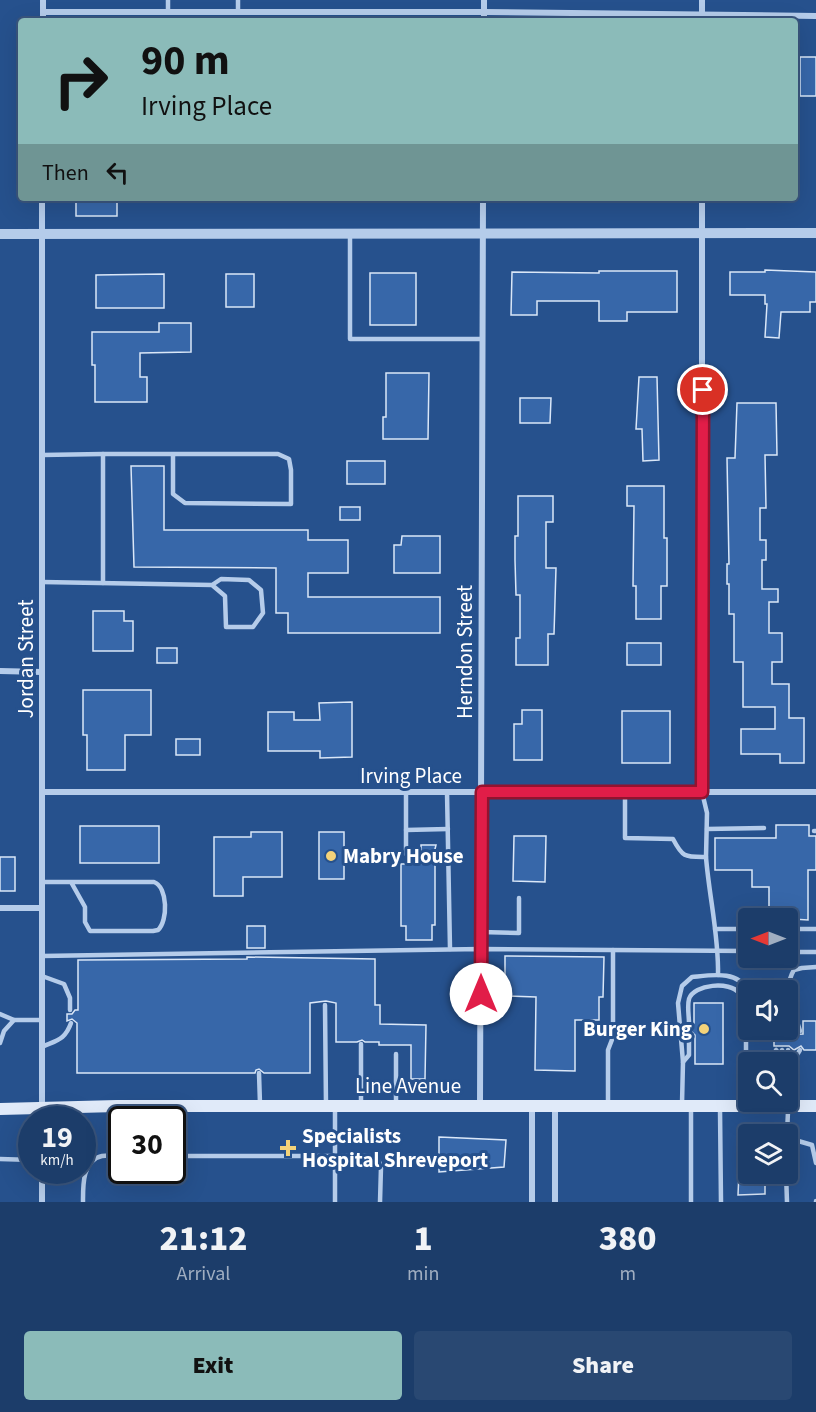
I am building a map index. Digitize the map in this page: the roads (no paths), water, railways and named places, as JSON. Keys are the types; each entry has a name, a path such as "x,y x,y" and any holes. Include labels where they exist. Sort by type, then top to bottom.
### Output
{"main road":[{"name":"Line Avenue","path":"96,1111 260,1106 738,1106"},
{"name":"Line Avenue","path":"798,1106 816,1106"},
{"name":"Line Avenue","path":"0,1109 18,1111"}],"street":[{"path":"43,0 43,18"},
{"path":"484,0 484,18"},
{"path":"702,0 702,18"},
{"path":"43,12 484,12 702,18 816,16"},
{"name":"Jordan Street","path":"42,201 42,1106"},
{"name":"Herndon Street","path":"480,1106 483,201"},
{"path":"702,201 702,792"},
{"path":"0,234 816,233"},
{"path":"0,671 42,672"},
{"name":"Irving Place","path":"42,792 816,792"},
{"path":"0,908 42,908"},
{"path":"532,1106 532,1202"},
{"path":"555,1106 555,1202"},
{"path":"42,1184 42,1202"}],"lane":[{"path":"168,0 168,12"},
{"path":"238,0 238,12"},
{"path":"350,233 350,339 482,339"},
{"path":"42,455 103,454 173,454 278,454 289,459 291,504 185,503 173,494 173,454"},
{"path":"103,454 103,583"},
{"path":"42,582 212,585 221,579 249,580 261,590 263,613 253,627 226,627 225,596 212,585"},
{"path":"406,792 406,854 421,854"},
{"path":"447,792 450,950"},
{"path":"625,792 625,838 674,839 681,854 706,857"},
{"path":"702,792 707,813 706,857 719,951 718,975"},
{"path":"707,829 764,828"},
{"path":"406,830 448,829"},
{"path":"435,854 448,854"},
{"path":"42,882 71,882 154,882 160,884 164,890 165,922 158,930 153,931 90,931 85,922 85,907 71,882"},
{"path":"481,932 519,933 519,898"},
{"path":"715,929 738,929"},
{"path":"798,929 816,929"},
{"path":"42,956 481,949 738,951"},
{"path":"608,1106 608,1050 613,1037 613,950"},
{"path":"798,952 816,952"},
{"path":"789,980 794,970 816,968"},
{"path":"691,1202 687,1106 678,1003 682,986 692,976 718,975 735,977 739,980"},
{"path":"42,976 64,984 70,998 70,1010"},
{"path":"689,1023 689,999 694,990 700,987 727,987 738,994"},
{"path":"326,1005 330,1106 335,1156 335,1202"},
{"path":"0,1014 14,1020 42,1020"},
{"path":"0,1043 4,1031 14,1020"},
{"path":"42,1047 62,1038 71,1023"},
{"path":"683,1062 689,1055 689,1035"},
{"path":"361,1044 362,1106"},
{"path":"788,1064 782,1050 788,1064"},
{"path":"396,1054 396,1106"},
{"path":"259,1073 260,1106"},
{"path":"720,1106 721,1202"},
{"path":"798,1140 812,1145 816,1162"},
{"path":"83,1202 83,1184 88,1165 100,1156 108,1156"},
{"path":"186,1156 370,1156 378,1159 381,1167 380,1202"},
{"path":"0,1159 18,1160"},
{"path":"786,1184 787,1202"}],"place":[{"name":"Mabry House","path":"331,856"},
{"name":"Burger King","path":"704,1029"},
{"name":"Specialists Hospital Shreveport","path":"288,1148"}]}
